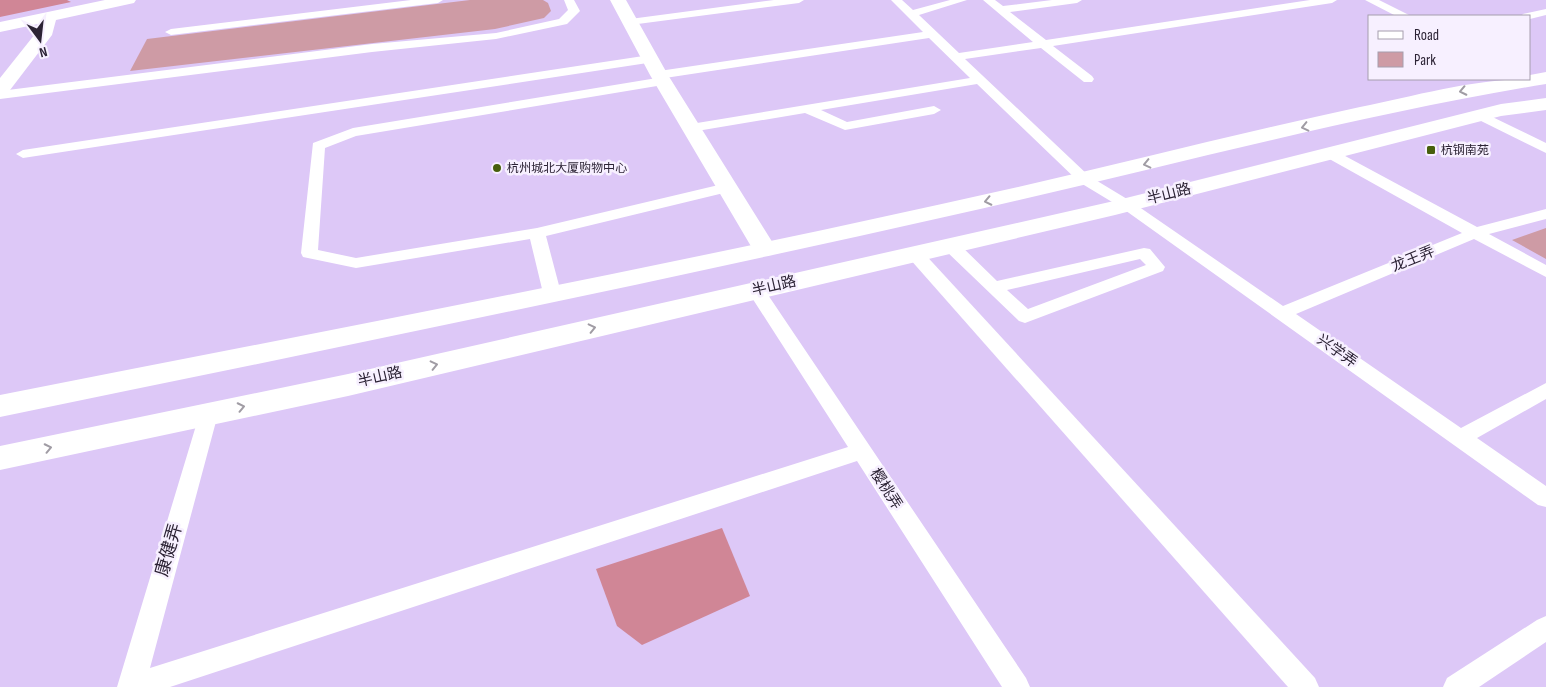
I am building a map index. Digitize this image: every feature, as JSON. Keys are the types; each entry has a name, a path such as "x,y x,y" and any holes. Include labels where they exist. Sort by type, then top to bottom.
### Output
{"main road":[{"path":"618,0 657,72 764,248"},
{"path":"0,27 120,1"},
{"path":"0,90 43,35 49,16"},
{"path":"0,406 764,248 1084,179 1488,85 1519,80"},
{"name":"半山路","path":"0,458 348,385 1127,205 1480,115 1546,104"}],"lane":[{"path":"171,32 438,0"},
{"path":"0,95 372,48 496,36 563,22 574,11 569,0"},
{"path":"630,22 799,0"},
{"name":"兴学弄","path":"896,0 1084,179 1127,205 1546,498"},
{"path":"911,14 962,0"},
{"path":"988,0 1088,79"},
{"path":"1001,10 1077,0"},
{"path":"956,57 1332,0"},
{"path":"1370,0 1402,15"},
{"path":"1531,15 1546,12"},
{"path":"22,154 657,72 932,34"},
{"path":"657,72 353,132 318,146 309,253 356,263 537,233 727,188"},
{"path":"692,128 980,80"},
{"path":"807,109 845,126 934,110"},
{"path":"1480,115 1546,149"},
{"path":"1329,154 1546,272"},
{"name":"龙王弄","path":"1282,313 1475,233 1546,214"},
{"path":"537,233 552,293"},
{"path":"952,246 994,287 1025,317 1157,267 1144,253 994,287"},
{"path":"915,254 1306,687"},
{"name":"樱桃弄","path":"756,290 1017,687"},
{"path":"1460,438 1546,390"},
{"name":"康健弄","path":"130,687 208,414"},
{"path":"130,687 861,450"},
{"path":"1456,687 1546,628"}],"green space":[{"path":"470,0 543,0 548,3 551,11 544,18 495,29 130,71 147,39"},
{"path":"1546,228 1546,259 1512,240"}],"shaded area":[{"path":"0,0 67,0 71,2 0,17"},
{"path":"722,528 750,596 642,645 617,626 596,569"}],"place":[{"name":"杭钢南苑","path":"1431,150"},
{"name":"杭州城北大厦购物中心","path":"497,168"}]}
